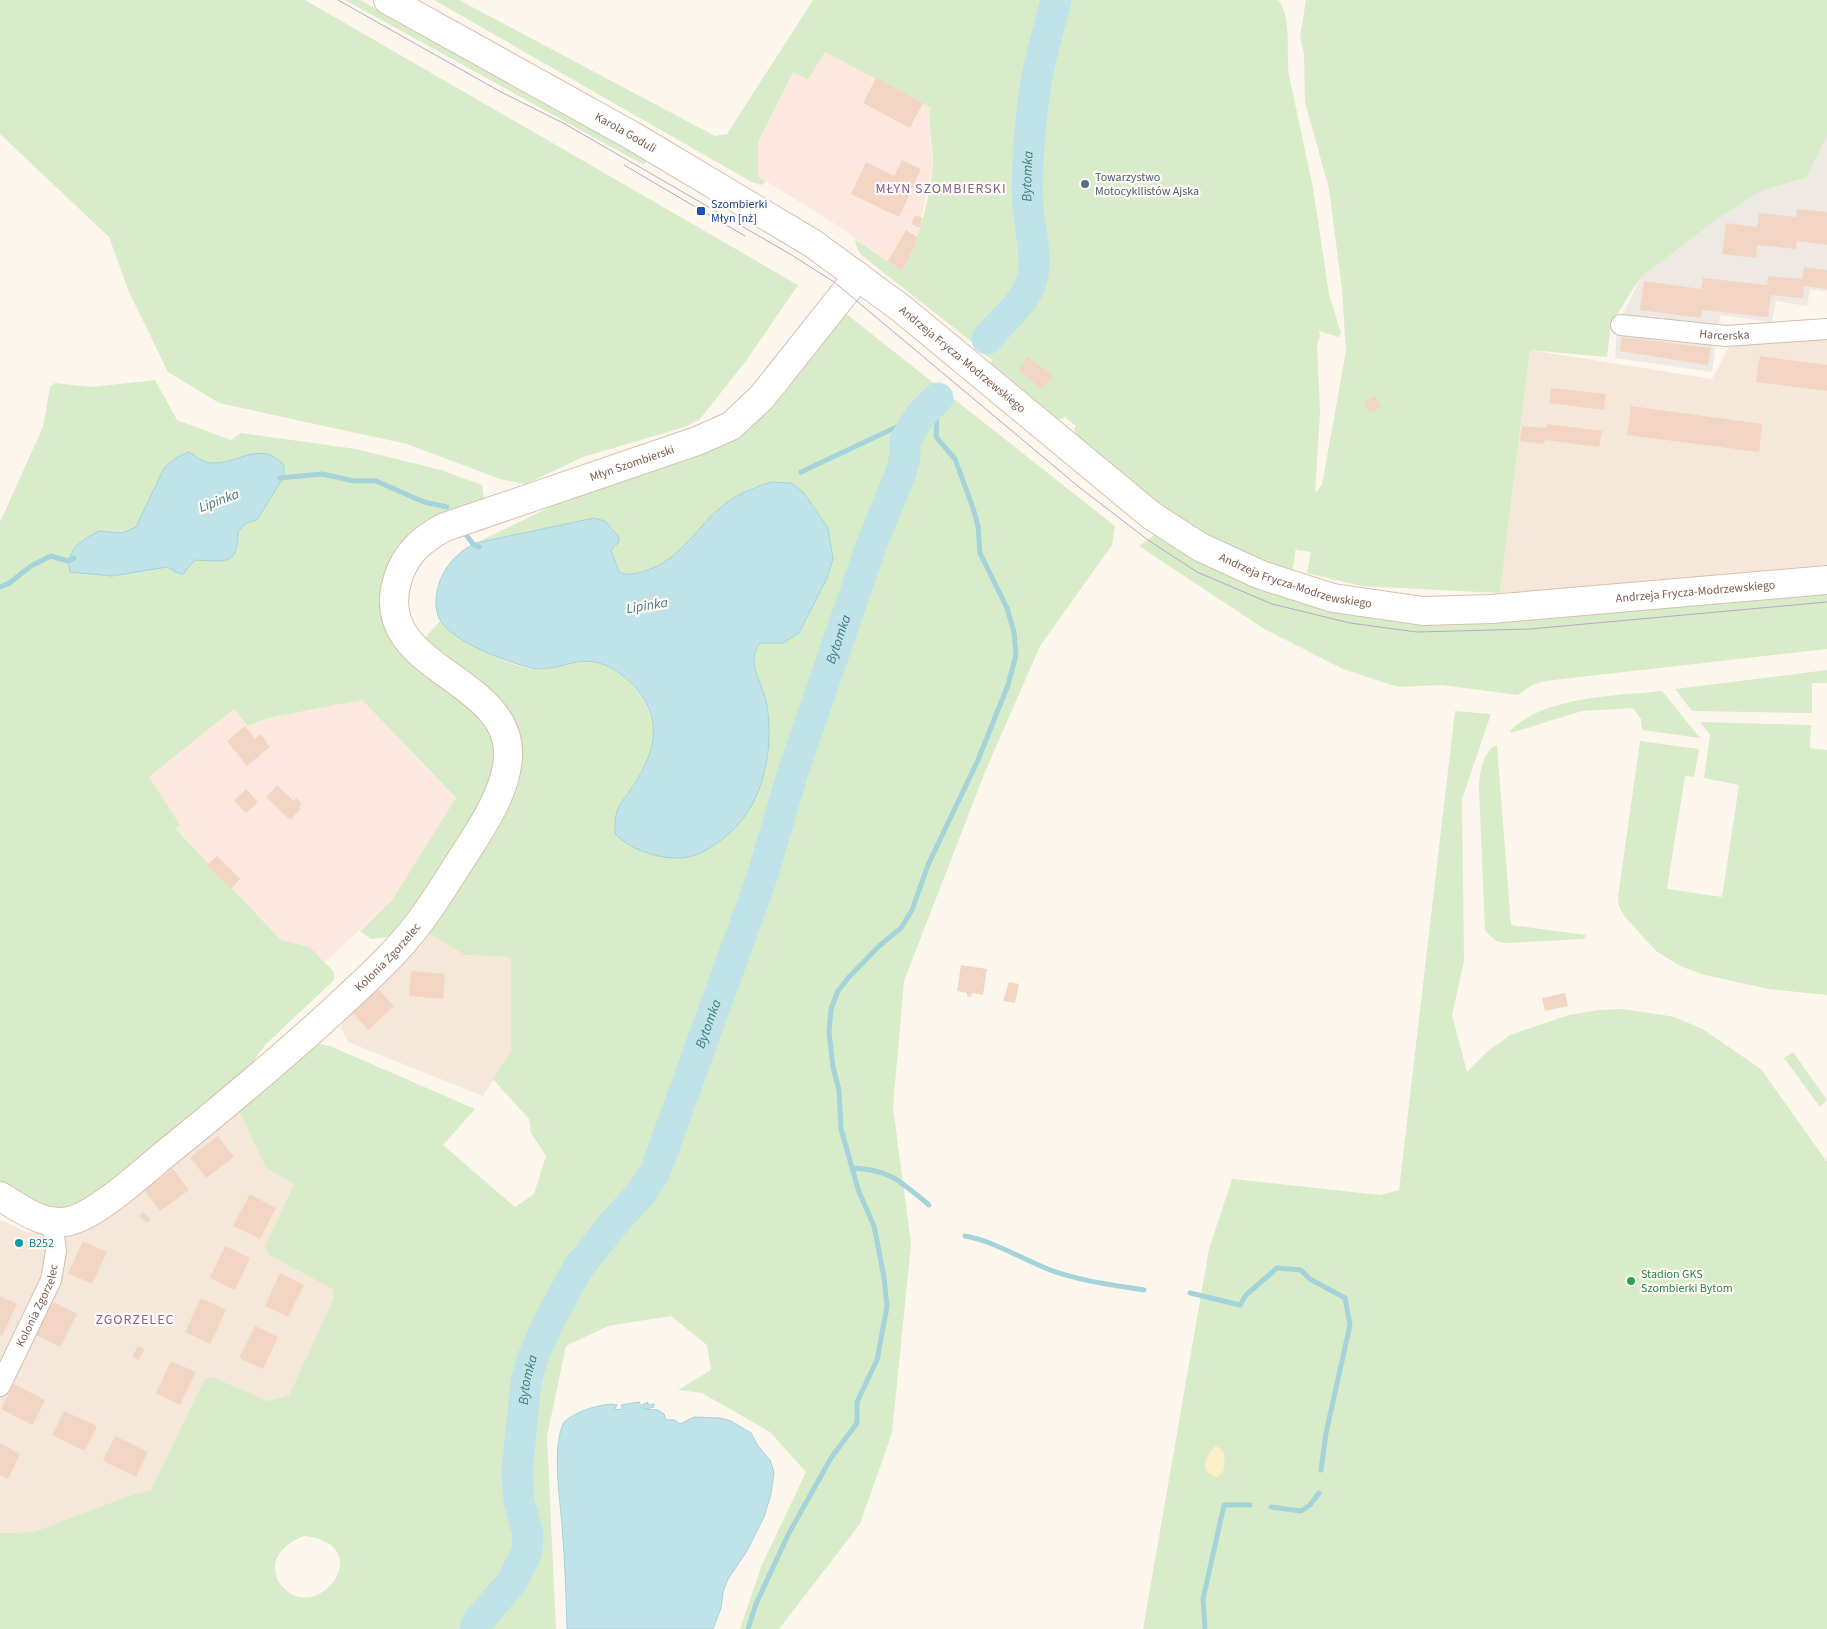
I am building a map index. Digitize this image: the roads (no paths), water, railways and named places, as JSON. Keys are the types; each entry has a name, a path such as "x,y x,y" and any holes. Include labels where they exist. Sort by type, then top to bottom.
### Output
{"main road":[{"name":"Karola Goduli","path":"388,0 737,196 812,243 858,276"},
{"name":"Andrzeja Frycza-Modrzewskiego","path":"858,276 945,345 1152,516 1200,547 1261,575 1333,598 1423,611 1491,609 1827,580"},
{"name":"Młyn Szombierski","path":"394,608 396,585 401,568 410,553 430,535 445,527 697,441 731,426 762,396 858,276"},
{"name":"Kolonia Zgorzelec","path":"0,1196 32,1216 52,1222 74,1220 94,1208 273,1066 379,969 418,924 482,827 505,778 508,756 506,738 500,721 486,703 425,659 397,621 394,608"}],"street":[{"name":"Harcerska","path":"1621,325 1726,336 1827,329"},
{"name":"Kolonia Zgorzelec","path":"0,1386 51,1280 56,1251 52,1222"}],"water":[{"path":"189,452 204,461 217,463 256,454 265,454 274,457 284,465 284,476 257,520 246,523 238,532 237,543 232,557 221,561 195,560 182,575 167,567 112,576 70,572 68,561 75,547 88,537 99,531 122,533 136,527 164,468 176,458"},
{"path":"772,482 791,483 804,493 828,528 833,559 827,578 799,633 783,643 760,643 756,650 754,658 756,673 765,697 769,723 767,759 763,777 749,810 725,837 714,845 695,855 682,858 650,854 628,844 615,834 618,808 645,765 652,743 653,732 649,709 639,692 618,672 599,663 590,661 540,669 532,668 509,661 468,644 456,636 440,620 436,604 440,581 452,560 476,543 594,518 605,521 619,537 619,542 611,550 619,572 633,574 641,572 654,568 675,554 710,517 732,499 751,489"},
{"path":"639,1402 643,1409 642,1405 648,1402 648,1405 654,1404 654,1407 645,1409 658,1410 664,1414 666,1420 675,1420 680,1424 694,1417 720,1418 731,1421 751,1433 758,1446 770,1460 774,1472 771,1494 764,1517 747,1551 728,1579 723,1592 721,1608 713,1629 567,1629 564,1552 557,1460 563,1424 572,1416 596,1407 611,1404 617,1405 614,1410 623,1409 621,1405"}],"waterway":[{"name":"Bytomka","path":"987,339 1023,298 1031,283 1034,262 1027,199 1027,176 1032,113 1037,78 1056,0"},
{"path":"748,1629 756,1604 788,1535 831,1458 857,1423 857,1402 877,1360 887,1307 884,1277 874,1226 859,1192 841,1129 839,1090 833,1067 829,1032 831,1009 838,991 849,977 879,946 901,928 912,910 928,865 978,760 1008,685 1016,655 1014,632 1007,608 980,553 978,526 973,508 955,459 936,437 938,398"},
{"name":"Bytomka","path":"475,1629 478,1621 512,1582 527,1552 528,1534 519,1501 517,1472 526,1382 533,1357 549,1321 578,1268 613,1224 642,1192 655,1172 762,877 793,772 871,546 900,475 905,457 905,440 920,416 938,398"},
{"name":"Lipinka","path":"801,472 920,416"},
{"name":"Lipinka","path":"280,478 322,474 354,481 376,481 424,502 447,507"},
{"name":"Lipinka","path":"464,532 473,544 479,547"},
{"name":"Lipinka","path":"0,587 8,584 31,566 51,556 68,561 74,558"},
{"path":"853,1168 877,1171 895,1179 929,1205"},
{"path":"965,1236 997,1246 1061,1274 1144,1290"},
{"path":"1190,1293 1240,1305 1246,1295 1277,1268 1301,1270 1310,1279 1345,1298 1350,1325 1326,1433 1321,1470"},
{"path":"1271,1507 1301,1511 1310,1505 1319,1493"},
{"path":"1205,1629 1203,1599 1224,1505 1250,1505"}],"tram line":[{"path":"338,0 501,92 565,124 790,254 834,282 1079,487 1148,540 1197,572 1272,604 1350,623 1417,632 1530,629 1827,602"},
{"path":"624,165 745,236"}],"place":[{"name":"Towarzystwo Motocykllistów Ajska","path":"1085,184"},
{"name":"Szombierki Młyn [nż]","path":"701,211"},
{"name":"B252","path":"19,1243"},
{"name":"Stadion GKS Szombierki Bytom","path":"1631,1281"}],"district":[{"name":"MŁYN SZOMBIERSKI","path":"941,189"},
{"name":"ZGORZELEC","path":"135,1320"}]}
